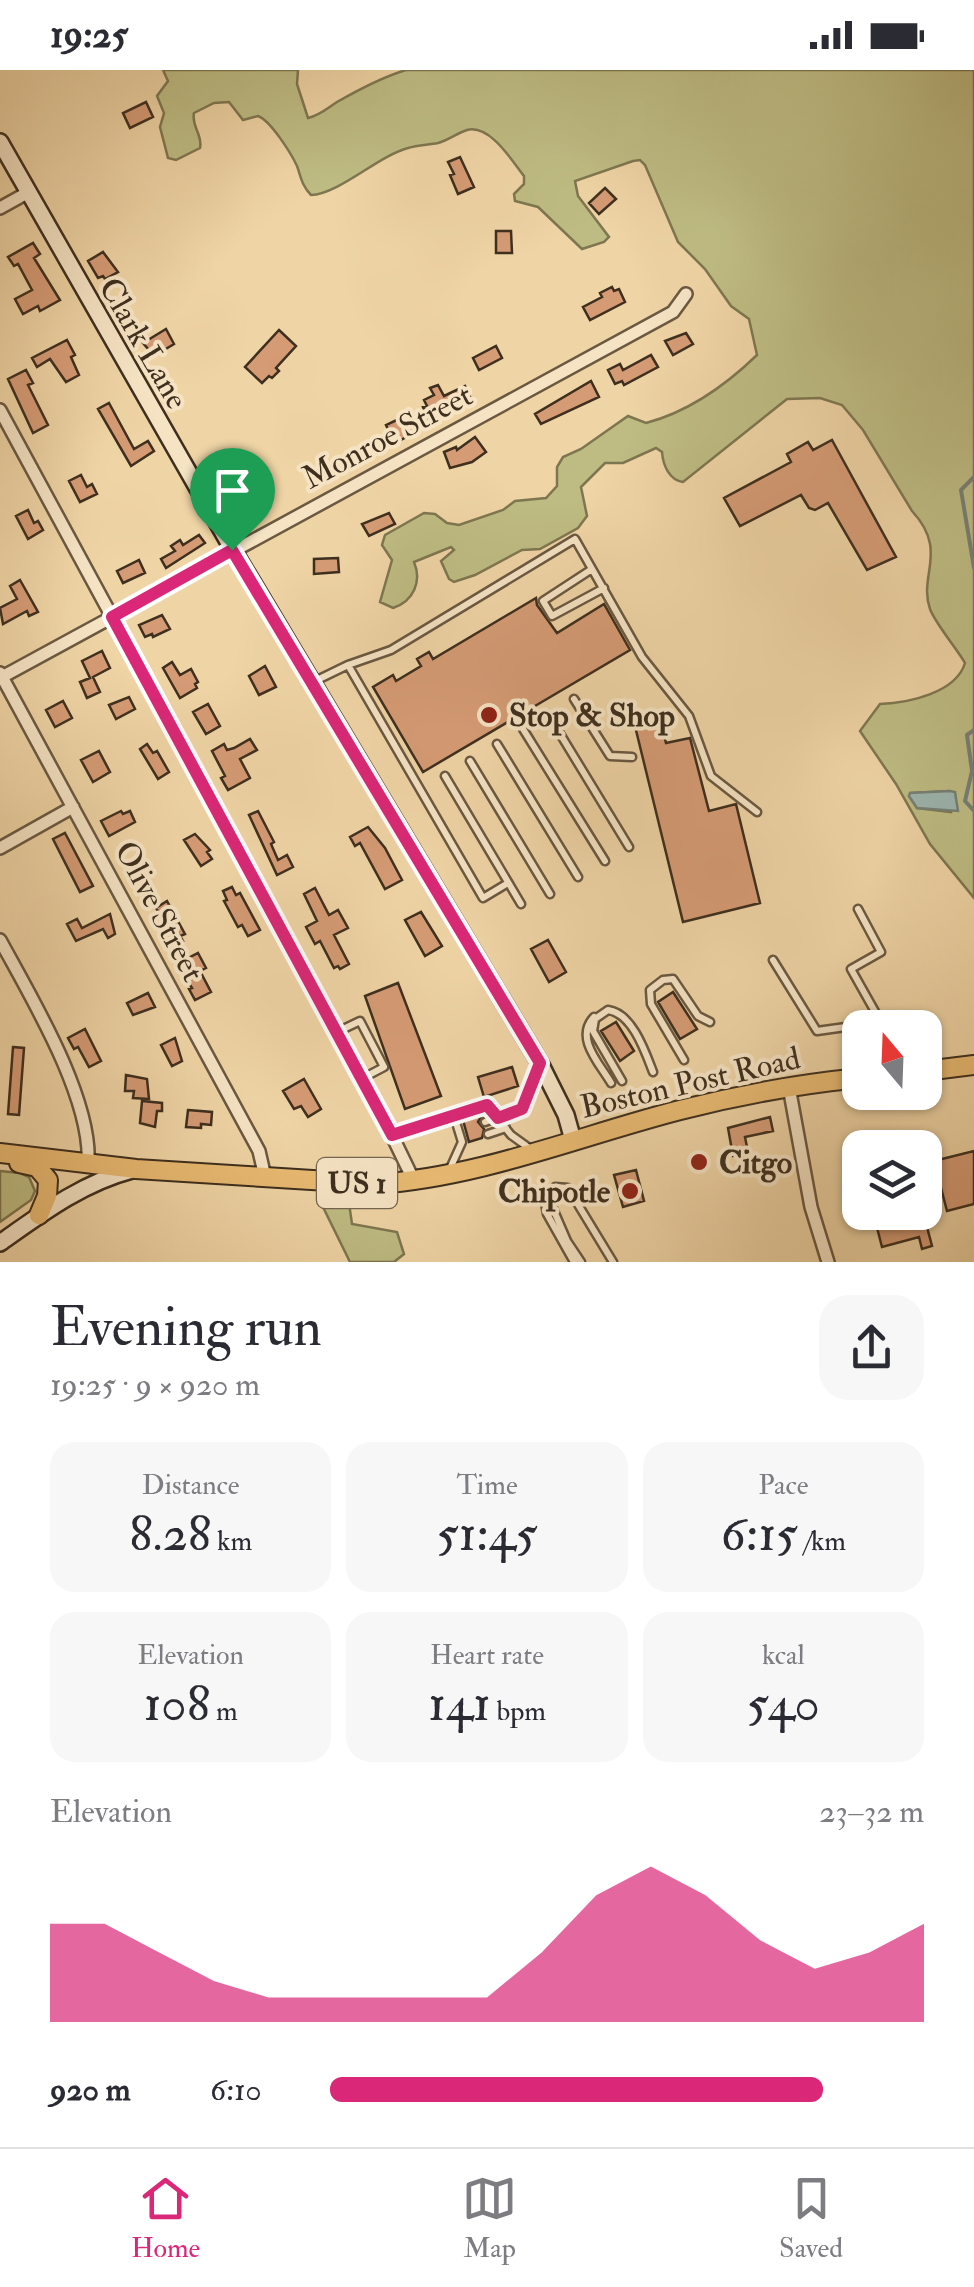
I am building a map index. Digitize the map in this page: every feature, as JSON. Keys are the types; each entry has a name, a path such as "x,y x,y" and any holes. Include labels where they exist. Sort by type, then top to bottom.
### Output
{"main road":[{"name":"Clark Lane","path":"0,142 232,550 540,1063 566,1115 573,1140"},
{"path":"942,1069 974,1064"},
{"name":"Boston Post Road","path":"0,1155 136,1169 376,1184 414,1181 681,1110 789,1087 842,1080"},
{"path":"0,1155 46,1174 48,1196 39,1216"},
{"path":"0,1243 93,1184 136,1169"}],"street":[{"path":"0,208 27,193"},
{"name":"Monroe Street","path":"1,675 673,312 686,294"},
{"path":"0,410 414,1181"},
{"name":"Olive Street","path":"1,675 259,1152 265,1177"},
{"path":"0,848 73,807"},
{"path":"0,940 52,1034 79,1108 89,1145 88,1163"},
{"path":"789,1087 810,1206 828,1262"}],"lane":[{"path":"312,682 391,650 575,540 642,657 689,716 711,776 757,812"},
{"path":"592,569 543,601 552,616 604,588"},
{"path":"348,665 483,898 508,883"},
{"path":"574,698 610,756 632,758"},
{"path":"548,714 629,847"},
{"path":"522,730 605,861"},
{"path":"497,744 578,877"},
{"path":"470,761 550,894"},
{"path":"444,776 521,904"},
{"path":"774,960 816,1030 867,1024 878,1017 851,969 881,952 858,909"},
{"path":"684,1060 649,1001 652,986 673,979 698,1016 710,1022"},
{"path":"612,1084 586,1038 590,1020 604,1012 613,1010 626,1020 653,1072"},
{"path":"604,1012 595,1019 592,1032 622,1081"},
{"path":"337,1032 360,1021 384,1068 362,1079"},
{"path":"485,1122 522,1109 540,1063"},
{"path":"392,1135 487,1105 534,1152"},
{"path":"446,1175 464,1141 454,1116"},
{"path":"488,1134 506,1128"},
{"path":"577,1262 562,1244 545,1203 556,1187 570,1190 613,1262"}],"shaded area":[{"path":"163,70 298,70 297,84 308,118 370,84 406,70 974,70 974,898 930,844 860,731 880,704 942,689 965,663 930,609 927,585 931,551 923,525 863,430 842,405 820,398 787,399 683,482 670,475 662,452 656,448 623,463 605,463 581,487 587,516 578,528 540,549 522,550 454,582 441,561 454,550 451,547 414,562 416,583 406,601 393,608 380,602 392,560 382,545 385,535 424,513 459,525 503,510 515,501 546,498 557,486 557,467 563,457 628,416 646,423 691,405 757,355 749,319 731,306 705,269 678,242 645,165 640,160 633,161 575,181 578,196 609,237 582,249 538,207 515,201 514,194 524,184 524,176 500,145 476,130 396,152 334,188 311,195 290,153 268,124 258,116 243,120 229,102 214,103 194,113 200,148 176,160 168,158 160,127 164,113 157,96 168,81","holes":["949,791 951,812 917,808 909,796"]},
{"path":"0,1171 29,1177 35,1191 31,1200 0,1222"},
{"path":"321,1203 349,1203 352,1224 397,1232 404,1254 394,1262 350,1262"}],"water":[{"path":"955,792 958,811 917,808 909,796 910,793"}],"building":[{"path":"146,102 153,117 130,128 123,113"},
{"path":"460,157 474,187 458,194 448,162"},
{"path":"605,188 616,199 599,214 589,203"},
{"path":"496,231 511,231 512,253 496,253"},
{"path":"33,243 40,254 34,258 60,300 40,311 38,306 23,314 15,299 32,290 18,264 14,266 8,257"},
{"path":"103,252 118,272 105,279 98,278 88,261"},
{"path":"612,287 614,291 619,289 625,302 590,320 583,307"},
{"path":"166,329 174,344 154,356 143,343"},
{"path":"279,330 296,346 276,368 279,371 262,383 245,367"},
{"path":"686,333 693,344 673,355 665,341"},
{"path":"67,340 79,375 66,382 50,359 37,367 32,358"},
{"path":"496,346 502,358 479,370 473,358"},
{"path":"651,355 658,367 624,385 622,381 615,384 608,370 620,364 623,370"},
{"path":"26,370 33,383 28,385 48,425 33,433 8,379"},
{"path":"591,381 599,397 541,424 535,414"},
{"path":"438,385 444,396 465,386 470,397 429,420 424,400 434,395 430,388"},
{"path":"109,403 134,449 148,441 154,451 131,466 98,409"},
{"path":"403,417 412,434 395,443 386,425"},
{"path":"475,437 486,452 472,462 450,468 444,452 456,447 457,450"},
{"path":"832,440 896,557 867,570 828,503 815,510 809,508 801,495 740,526 724,498 791,462 787,454 808,442 813,450"},
{"path":"81,475 87,487 92,484 97,494 80,502 69,481"},
{"path":"28,510 43,530 28,539 16,516"},
{"path":"389,513 395,524 369,536 362,524"},
{"path":"199,535 205,543 166,568 161,559 175,551 171,546 180,540 183,545"},
{"path":"338,558 339,572 314,574 314,559"},
{"path":"139,560 145,573 123,583 117,571"},
{"path":"20,580 38,612 29,616 27,611 3,624 0,608 17,599 10,586"},
{"path":"536,598 557,633 604,604 630,650 423,772 373,687 393,675 396,681 421,666 417,659 429,652 433,659"},
{"path":"162,615 170,629 145,637 139,625"},
{"path":"102,651 110,668 93,677 100,692 87,698 80,682 90,678 82,661"},
{"path":"172,662 180,675 191,669 198,682 197,688 180,698 163,668"},
{"path":"265,666 276,687 259,695 249,676"},
{"path":"129,697 135,709 116,719 109,705"},
{"path":"63,701 72,718 55,727 46,710"},
{"path":"208,704 220,726 206,734 193,712"},
{"path":"658,712 666,743 690,738 709,811 736,804 760,903 683,922 633,718"},
{"path":"250,739 257,750 240,759 250,778 228,790 212,751 224,744 227,750 234,748"},
{"path":"147,744 153,753 157,751 169,772 158,779 140,749"},
{"path":"99,751 110,772 93,782 81,760"},
{"path":"130,811 135,822 109,836 101,821"},
{"path":"258,811 274,842 271,844 278,860 287,855 293,867 277,875 249,815"},
{"path":"368,827 402,880 385,889 360,843 355,846 350,837"},
{"path":"65,833 93,886 80,892 53,839"},
{"path":"195,834 210,850 207,852 212,859 201,866 184,840"},
{"path":"232,887 236,895 240,893 260,930 248,936 242,925 238,927 224,901 227,900 223,891"},
{"path":"315,888 329,915 338,910 348,928 334,935 349,964 340,969 334,968 320,941 315,944 306,927 317,921 304,894"},
{"path":"167,901 185,934 180,936 183,941 172,947 166,936 170,931 156,908"},
{"path":"421,912 442,946 425,956 405,920"},
{"path":"110,914 115,934 108,938 103,929 76,941 67,924 77,919 82,928"},
{"path":"548,940 566,972 549,982 531,949"},
{"path":"198,953 206,968 200,971 211,992 195,1000 177,964"},
{"path":"398,983 441,1096 405,1109 365,996"},
{"path":"673,992 697,1029 680,1039 658,1002"},
{"path":"148,993 155,1007 133,1015 127,1003"},
{"path":"616,1022 634,1051 620,1061 601,1031"},
{"path":"85,1029 101,1061 89,1067 68,1038"},
{"path":"175,1038 182,1061 172,1066 161,1045"},
{"path":"13,1047 24,1048 19,1115 8,1114"},
{"path":"512,1067 518,1086 484,1097 478,1077"},
{"path":"126,1075 147,1079 149,1099 133,1098 134,1091 125,1091"},
{"path":"304,1079 321,1109 308,1117 301,1106 294,1109 283,1091"},
{"path":"142,1101 162,1103 155,1127 140,1123"},
{"path":"188,1110 212,1112 211,1125 186,1127"},
{"path":"483,1114 478,1122 484,1129 482,1138 469,1142 463,1120"},
{"path":"770,1117 773,1131 745,1137 748,1152 733,1156 728,1128"},
{"path":"974,1151 974,1204 947,1211 942,1192 942,1159"},
{"name":"Chipotle","path":"636,1170 644,1201 623,1207 614,1175"},
{"path":"878,1230 928,1230 932,1246 922,1249 919,1237 882,1247"}],"waterway":[{"path":"974,477 961,490 974,568"},
{"path":"974,730 967,735 972,771 965,801 974,811"}],"place":[{"name":"Stop & Shop","path":"489,715"},
{"name":"Citgo","path":"699,1162"},
{"name":"Chipotle","path":"630,1191"}],"route":[{"path":"232,550 540,1063 522,1109 498,1118 487,1105 392,1135 112,617 232,550"}]}
